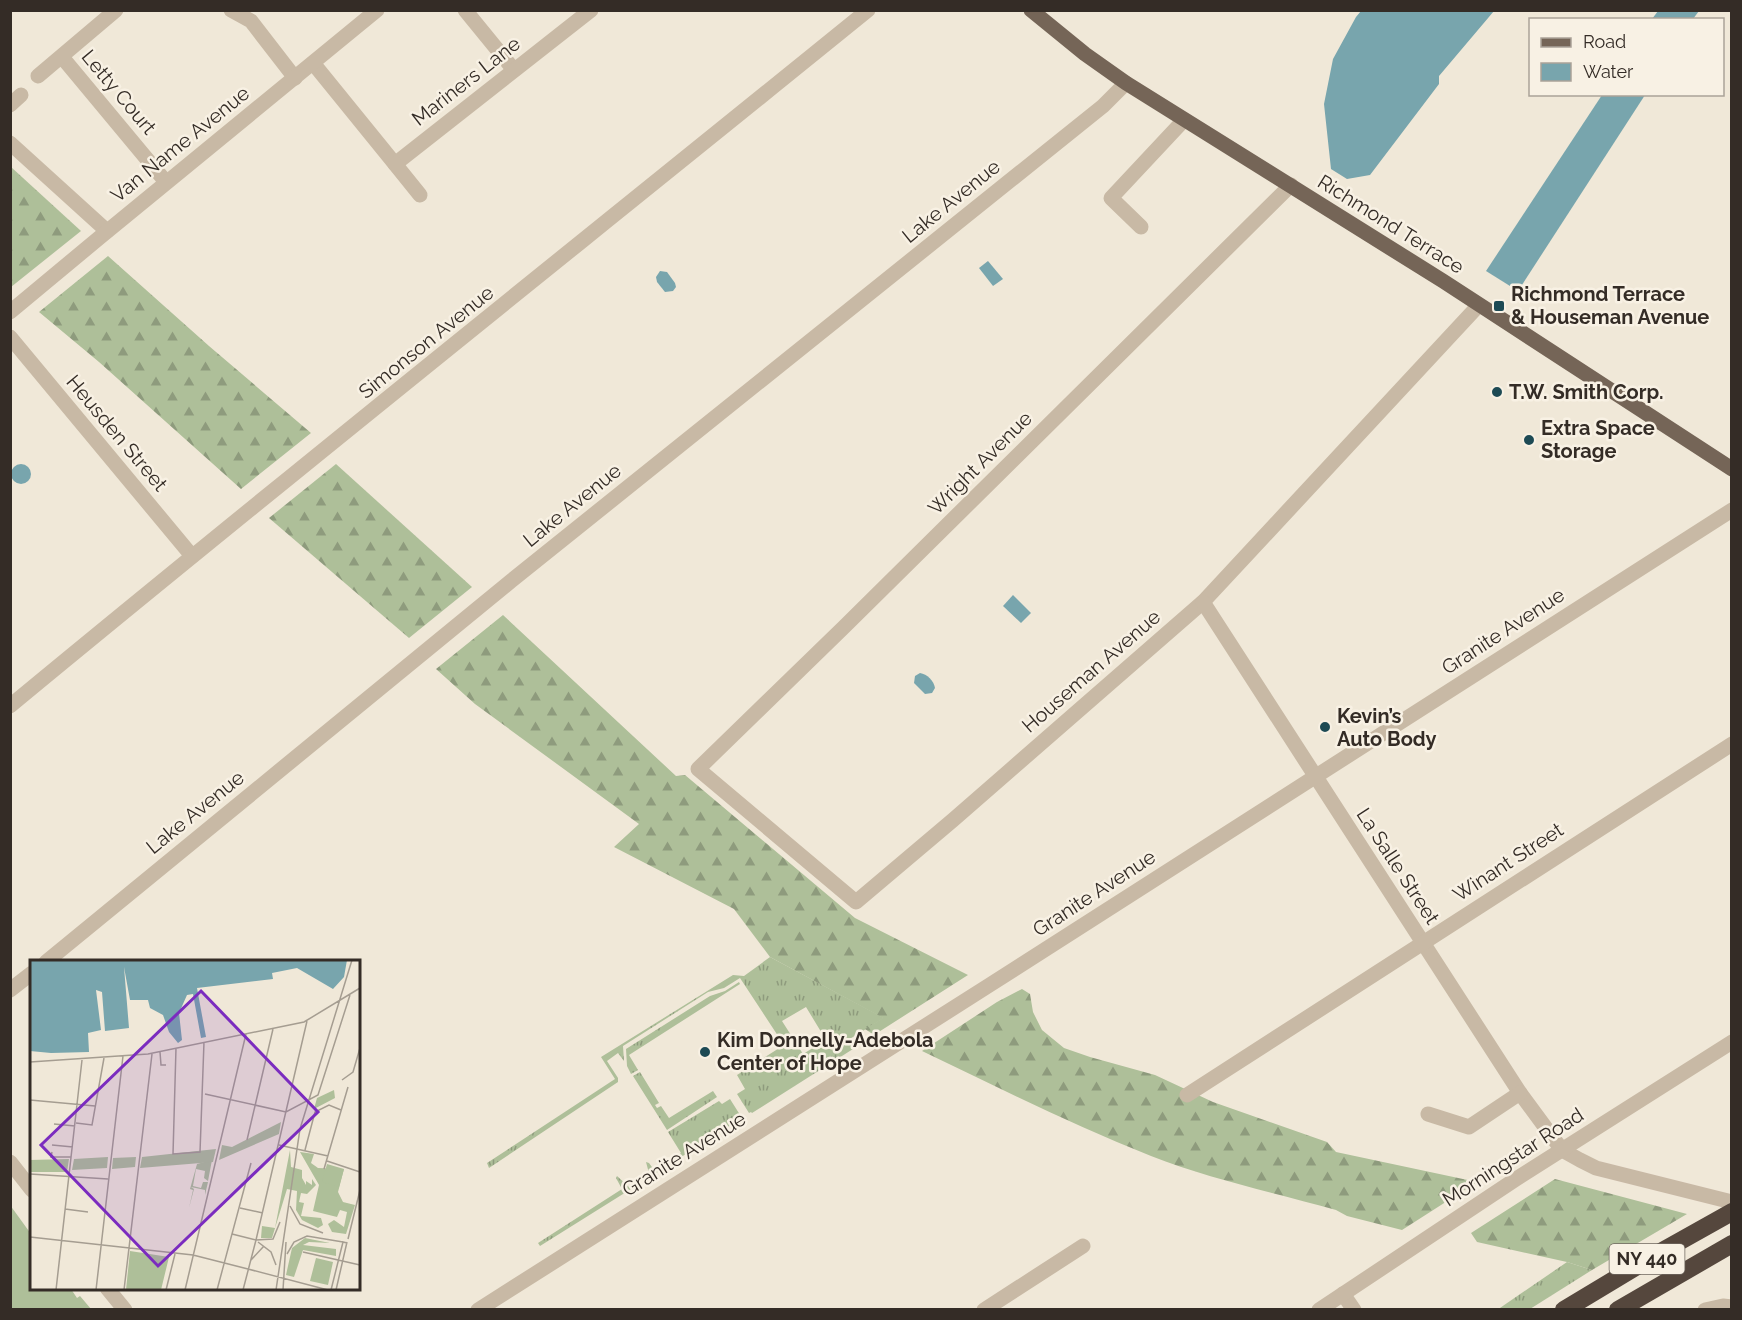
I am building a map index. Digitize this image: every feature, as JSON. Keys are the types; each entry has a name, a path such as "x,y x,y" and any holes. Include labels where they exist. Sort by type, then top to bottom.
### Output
{"highway":[{"name":"NY 440","path":"1564,1310 1731,1212"},
{"name":"NY 440","path":"1618,1310 1731,1244"}],"main road":[{"name":"Richmond Terrace","path":"1031,10 1085,54 1126,83 1479,304 1731,469"}],"street":[{"name":"Letty Court","path":"38,76 116,10"},
{"path":"231,10 251,21 295,78"},
{"name":"Van Name Avenue","path":"10,312 377,10"},
{"path":"465,10 514,70"},
{"name":"Mariners Lane","path":"395,164 591,10"},
{"name":"Simonson Avenue","path":"10,706 192,556 868,10"},
{"name":"Letty Court","path":"62,57 166,182"},
{"path":"313,63 420,195"},
{"name":"Lake Avenue","path":"48,960 510,581 1103,106 1126,83"},
{"path":"1141,227 1111,198 1184,120"},
{"path":"10,143 103,234"},
{"name":"Wright Avenue","path":"698,769 1291,185"},
{"name":"Houseman Avenue","path":"698,769 856,902 1203,602 1479,304"},
{"name":"Heusden Street","path":"10,337 192,556"},
{"name":"Granite Avenue","path":"478,1310 1731,510"},
{"name":"La Salle Street","path":"1203,602 1520,1093 1562,1150"},
{"name":"Winant Street","path":"1187,1095 1731,744"},
{"path":"10,990 30,975"},
{"name":"Morningstar Road","path":"1319,1310 1516,1179 1731,1042"},
{"path":"1428,1114 1469,1127 1520,1093"},
{"path":"1562,1150 1596,1168 1731,1202"},
{"path":"10,1162 30,1187"},
{"path":"984,1310 1083,1246"},
{"path":"109,1290 125,1310"},
{"path":"1343,1294 1354,1310"},
{"path":"1706,1310 1722,1306 1731,1307"}],"green space":[{"path":"11,167 81,231 11,287"},
{"path":"108,256 311,433 241,489 99,362 39,312"},
{"path":"336,464 472,587 409,638 269,518"},
{"path":"503,615 676,776 685,775 855,918 968,975 874,1035 865,1029 883,1018 770,957 734,909 614,847 639,824 475,704 436,669"},
{"path":"770,957 884,1018 848,1040 853,1049 749,1113 737,1094 745,1089 737,1075 784,1045 740,978 724,988 708,992 623,1046 624,1061 618,1053 607,1061 618,1078 618,1082 489,1168 487,1163 615,1079 601,1057 733,975 744,976","holes":["806,1007 826,1040 803,1054 782,1021"]},
{"path":"739,982 740,984 629,1055 638,1070 631,1074 627,1066 626,1049 710,996 725,991"},
{"path":"1022,989 1030,994 1033,1012 1042,1030 1064,1048 1155,1075 1213,1102 1327,1142 1336,1152 1477,1182 1402,1230 1219,1179 1151,1156 1064,1119 922,1051 997,1002"},
{"path":"640,1072 659,1103 655,1105 657,1108 661,1106 669,1118 713,1091 717,1097 667,1130 633,1076"},
{"path":"730,1099 742,1118 650,1177 646,1162 654,1170 681,1153 668,1132 719,1101 722,1104"},
{"path":"617,1176 631,1189 540,1246 538,1243 622,1189"},
{"path":"1555,1179 1687,1214 1592,1270 1567,1262 1477,1242 1471,1233"},
{"path":"10,1205 30,1233 30,1290 72,1290 77,1298 80,1296 91,1309 11,1309"},
{"path":"1567,1262 1592,1270 1530,1309 1497,1310"}],"water":[{"path":"1658,10 1699,11 1694,18 1653,18"},
{"path":"1361,11 1494,11 1439,76 1439,84 1370,175 1347,179 1331,169 1324,104 1333,59"},
{"path":"1601,96 1644,96 1518,291 1486,271"},
{"path":"988,261 1003,279 993,286 979,268"},
{"path":"660,271 667,272 675,283 676,287 673,291 665,292 657,282 656,277"},
{"path":"21,464 28,467 31,474 28,481 21,484 14,481 11,474 14,467"},
{"path":"1013,595 1031,613 1021,623 1003,606"},
{"path":"920,673 928,676 933,683 935,688 932,693 925,694 914,683 915,676"}],"place":[{"name":"Richmond Terrace & Houseman Avenue","path":"1499,306"},
{"name":"T.W. Smith Corp.","path":"1497,392"},
{"name":"Extra Space Storage","path":"1529,440"},
{"name":"Kevin’s Auto Body","path":"1325,727"},
{"name":"Kim Donnelly-Adebola Center of Hope","path":"705,1052"}]}
